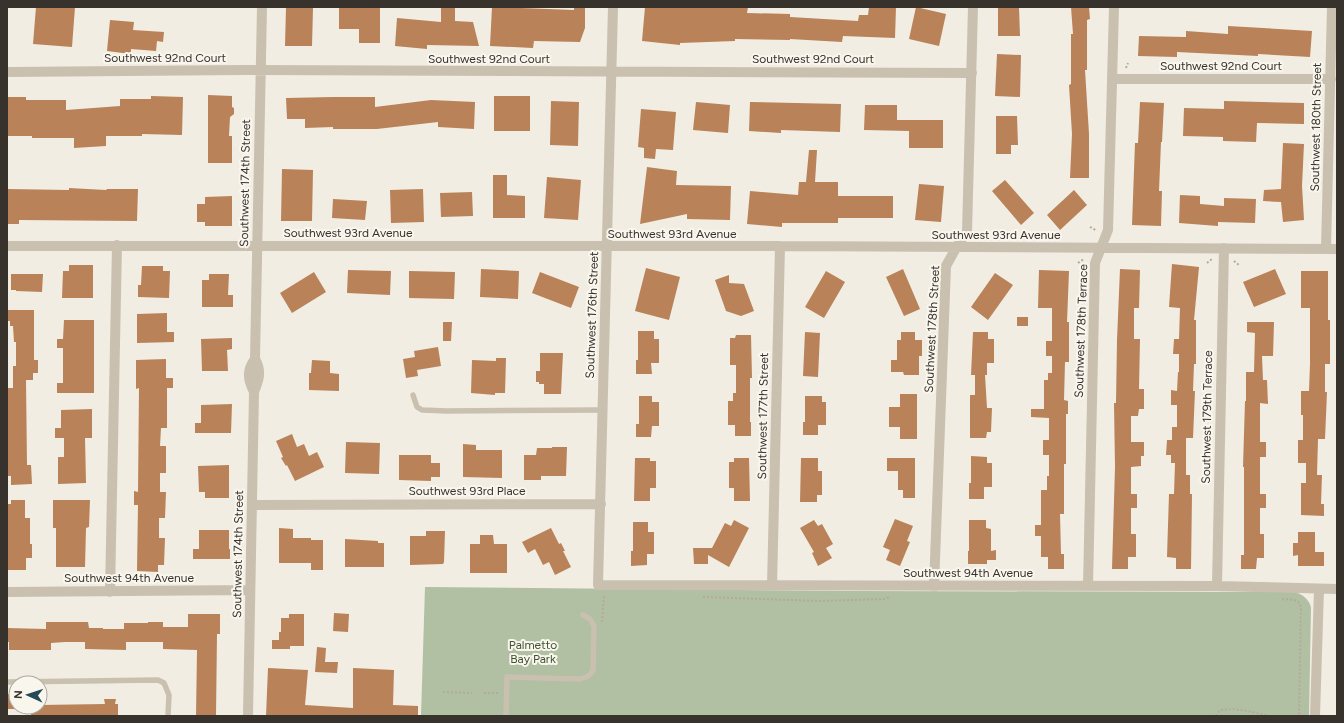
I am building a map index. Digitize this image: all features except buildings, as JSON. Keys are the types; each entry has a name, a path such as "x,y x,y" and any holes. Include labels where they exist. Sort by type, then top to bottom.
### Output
{"street":[{"name":"Southwest 174th Street","path":"248,716 254,392 259,381 260,374 259,367 255,359 262,7"},
{"name":"Southwest 176th Street","path":"601,504 602,410 613,7"},
{"name":"Southwest 178th Street","path":"934,587 946,266 967,232 973,7"},
{"name":"Southwest 178th Terrace","path":"1088,586 1095,263 1108,230 1114,7"},
{"name":"Southwest 180th Street","path":"1326,248 1332,7"},
{"name":"Southwest 92nd Court","path":"7,72 260,70 972,73"},
{"name":"Southwest 92nd Court","path":"1112,79 1331,79"},
{"path":"110,592 117,245"},
{"name":"Southwest 93rd Avenue","path":"7,246 780,246 1337,249"},
{"name":"Southwest 177th Street","path":"772,586 780,246"},
{"name":"Southwest 179th Terrace","path":"1217,586 1224,248"},
{"path":"601,504 601,590"},
{"name":"Southwest 93rd Place","path":"252,505 601,504"},
{"name":"Southwest 94th Avenue","path":"601,590 772,586 1217,586 1337,589"},
{"path":"1315,716 1318,589"},
{"name":"Southwest 94th Avenue","path":"7,592 250,590"}],"lane":[{"path":"413,395 417,407 422,410 602,410"},
{"path":"506,716 507,677 580,679 588,676 593,670 594,626 590,619 583,615"},
{"path":"7,682 158,680 164,683 168,695 168,716"}],"path":[{"path":"1316,62 1320,68"},
{"path":"1125,69 1128,63"},
{"path":"1313,94 1318,90"},
{"path":"1090,227 1100,232"},
{"path":"1078,263 1084,259"},
{"path":"1207,262 1212,259"},
{"path":"1234,261 1238,265"},
{"path":"601,590 602,624"},
{"path":"1294,600 1301,604 1299,716"},
{"path":"443,692 472,693"},
{"path":"484,693 499,693"},
{"path":"1216,716 1220,710 1234,709 1248,710 1270,716"}],"green space":[{"name":"Palmetto Bay Park","path":"425,587 850,591 1295,592 1300,594 1309,602 1311,608 1309,716 421,716"}]}
